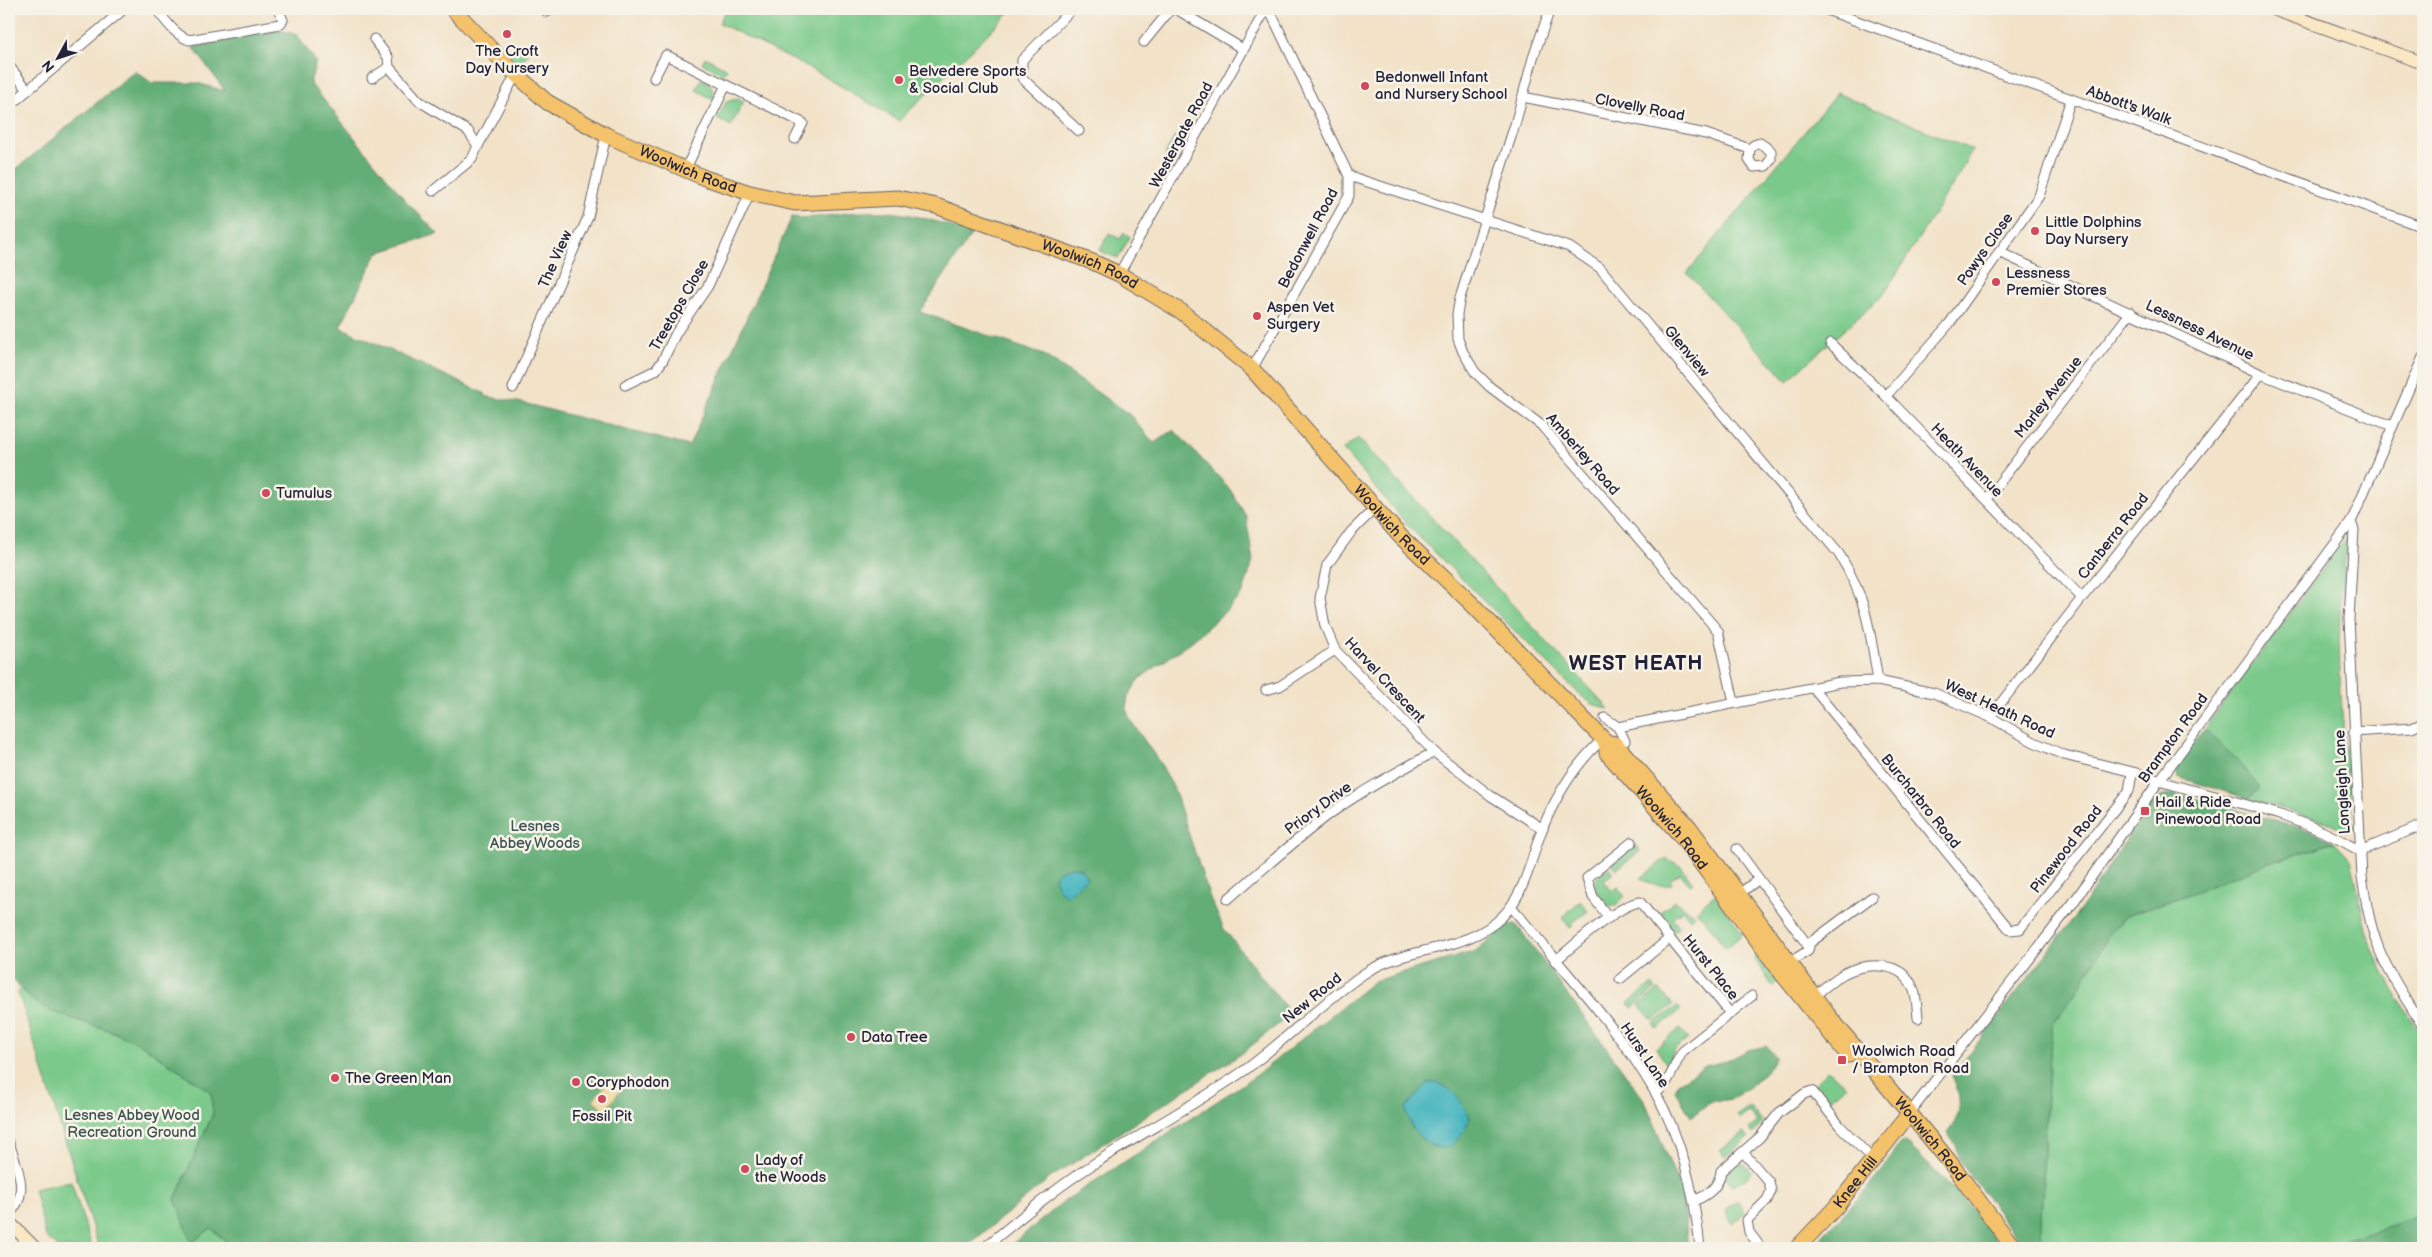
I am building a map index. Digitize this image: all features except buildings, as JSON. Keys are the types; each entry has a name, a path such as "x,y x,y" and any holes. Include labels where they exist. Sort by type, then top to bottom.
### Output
{"main road":[{"name":"Woolwich Road","path":"453,9 516,74 547,102 606,135 685,170 750,193 795,203 898,198 936,206 1049,246 1119,274 1182,312 1252,368 1401,537 1471,603 1604,740 1619,748 1690,828 1788,964 1943,1165 1958,1175 2014,1248"},
{"name":"Woolwich Road","path":"1604,740 1606,753 1686,842 1807,1006 1906,1117"},
{"name":"Knee Hill","path":"1797,1248 1835,1208 1906,1117"}],"street":[{"path":"9,106 124,9"},
{"path":"156,9 171,28 181,37 189,40 280,24 283,20 278,9"},
{"path":"1072,9 1022,60 1022,78 1079,131"},
{"path":"1144,42 1171,9"},
{"path":"1176,9 1243,49"},
{"name":"Westergate Road","path":"1119,274 1267,9"},
{"name":"Bedonwell Road","path":"1252,368 1349,196 1349,176 1267,9"},
{"name":"Amberley Road","path":"1550,9 1533,58 1523,97 1464,284 1457,314 1458,339 1463,352 1481,379 1541,425 1718,631 1734,702"},
{"name":"Abbott's Walk","path":"1824,9 2423,227"},
{"path":"2273,9 2423,63"},
{"path":"374,39 388,56 389,67 419,101 468,131 478,146"},
{"path":"654,78 666,55 726,85 805,119 795,139"},
{"path":"9,66 28,90"},
{"path":"372,78 389,67"},
{"path":"433,191 472,159 516,74"},
{"path":"685,170 726,85"},
{"name":"Clovelly Road","path":"1523,97 1706,134 1750,150"},
{"name":"Powys Close","path":"1886,396 1950,324 2039,196 2071,99"},
{"name":"The View","path":"513,388 588,217 606,135"},
{"name":"Glenview","path":"1349,176 1569,247 1600,268 1839,554 1855,580 1864,604 1878,681"},
{"name":"Treetops Close","path":"625,385 656,370 664,360 676,334 708,286 750,193"},
{"name":"Lessness Avenue","path":"1999,252 2261,374 2392,426"},
{"name":"Marley Avenue","path":"1987,499 2131,312"},
{"name":"Heath Avenue","path":"1830,343 1886,396 2082,598"},
{"name":"Brampton Road","path":"1906,1117 2073,904 2159,781 2351,522 2423,357"},
{"name":"Canberra Road","path":"1990,717 2082,598 2261,374"},
{"name":"Harvel Crescent","path":"1375,508 1351,532 1327,565 1320,598 1325,626 1335,650 1434,752 1491,796 1543,829"},
{"name":"Longleigh Lane","path":"2351,522 2354,530 2349,619 2353,732 2360,851 2369,917 2378,949 2393,980 2423,1027"},
{"path":"1266,690 1280,686 1335,650"},
{"name":"West Heath Road","path":"1618,727 1840,682 1878,681 1934,693 1990,717 2034,742 2064,755 2148,776 2159,781 2284,817 2334,835 2360,851"},
{"name":"Burcharbro Road","path":"1813,688 2010,930"},
{"path":"1605,718 1618,727 1626,741"},
{"path":"2353,732 2412,728 2423,723"},
{"name":"New Road","path":"984,1248 1050,1195 1089,1167 1245,1070 1364,974 1398,957 1436,950 1468,938 1496,922 1520,893 1543,829 1564,784 1584,757 1604,740"},
{"name":"Priory Drive","path":"1228,899 1282,854 1290,845 1332,812 1434,752"},
{"name":"Pinewood Road","path":"2010,930 2020,930 2129,791 2132,773"},
{"path":"2360,851 2423,825"},
{"path":"1609,918 1593,897 1586,878 1632,842"},
{"path":"1737,849 1807,945 1808,951 1788,964"},
{"path":"1739,894 1759,879"},
{"path":"1807,945 1872,897"},
{"name":"Hurst Place","path":"1555,960 1609,918 1632,903 1640,902 1730,1013"},
{"name":"Hurst Lane","path":"1511,906 1555,960 1577,983 1656,1094 1683,1156 1694,1201 1700,1248"},
{"name":"Hurst Place","path":"1620,979 1670,938"},
{"path":"1814,996 1838,977 1851,970 1867,966 1892,968 1907,978 1914,993 1918,1018"},
{"name":"Hurst Place","path":"1656,1094 1665,1087 1672,1076 1676,1062 1683,1051 1752,996"},
{"path":"1694,1201 1705,1196 1715,1188 1720,1181 1721,1171 1760,1137 1779,1114 1804,1094 1812,1091 1840,1126 1872,1159"},
{"path":"9,1143 22,1182 18,1204 9,1214"},
{"path":"1743,1152 1768,1182 1771,1192 1768,1200 1747,1220 1749,1232 1758,1244 1754,1248"},
{"path":"9,1222 35,1248"}],"green space":[{"path":"726,9 1013,9 899,121 819,73 719,23"},
{"name":"Lesnes Abbey Woods","path":"280,30 297,35 316,62 310,83 406,201 438,234 377,253 340,327 486,394 484,396 523,403 689,446 792,217 801,218 855,212 879,212 920,217 972,234 920,312 1044,355 1130,415 1154,443 1174,430 1229,488 1246,516 1253,560 1243,593 1191,642 1139,679 1128,697 1126,709 1131,721 1162,766 1174,789 1210,898 1224,929 1291,1014 1241,1054 1050,1178 965,1248 233,1248 211,1228 192,1243 175,1199 213,1114 211,1092 139,1043 114,1032 49,1011 30,998 9,975 9,175 135,71 152,83 197,83 225,91 193,47"},
{"path":"518,43 529,53 518,65 509,54"},
{"path":"705,57 727,69 724,75 702,63"},
{"path":"701,79 710,83 714,95 712,99 696,90"},
{"path":"1837,93 1972,150 1958,176 1883,295 1787,381 1687,273"},
{"path":"738,98 744,101 731,126 717,119 726,102"},
{"path":"1175,136 1183,141 1172,160 1165,155"},
{"path":"1109,233 1120,239 1124,233 1130,237 1118,258 1099,251"},
{"path":"1358,438 1609,709 1592,704 1580,695 1410,528 1343,450"},
{"path":"2347,537 2339,641 2343,721 2353,828 2345,831 2325,821 2249,799 2260,788 2204,729"},
{"path":"2204,729 2234,757 2260,788 2249,799 2178,777 2175,768"},
{"path":"2178,794 2306,829 2335,842 2269,863 2126,916 2110,933 2081,985 2052,1025 2045,1127 2041,1222 2042,1248 2024,1248 1960,1161 1956,1145 1947,1133 1956,1119 1959,1105 1958,1091 1952,1076 2081,909 2151,802 2163,796"},
{"path":"2335,842 2351,859 2372,950 2423,1039 2423,1215 2323,1248 2042,1248 2041,1222 2045,1127 2052,1025 2081,985 2110,933 2126,916 2269,863"},
{"path":"1637,846 1640,851 1616,870 1612,865"},
{"path":"1666,858 1682,867 1693,883 1690,886 1680,873 1670,880 1672,884 1664,886 1656,885 1641,878"},
{"path":"1609,867 1613,873 1604,881 1612,891 1618,887 1625,897 1615,906 1606,905 1594,886 1598,876"},
{"path":"1715,894 1743,934 1726,948 1703,917 1695,911"},
{"path":"1580,901 1588,911 1571,924 1573,926 1570,928 1562,917"},
{"path":"1674,901 1695,915 1690,919 1683,910 1672,918 1679,927 1672,933 1657,914"},
{"path":"1516,924 1645,1101 1683,1196 1688,1248 1007,1248 1066,1200 1257,1075 1374,981 1476,951 1508,925","holes":["1440,1084 1451,1091 1470,1118 1454,1143 1438,1148 1429,1144 1412,1128 1406,1107 1419,1093"]},
{"path":"1758,955 1778,982 1772,986 1754,958"},
{"path":"1652,984 1655,989 1632,1008 1628,1003"},
{"name":"Lesnes Abbey Wood Recreation Ground","path":"21,989 30,998 139,1043 211,1092 213,1113 175,1199 193,1242 211,1228 233,1248 99,1248 18,992"},
{"path":"1659,989 1673,1005 1653,1021 1639,1005"},
{"path":"1677,1006 1681,1010 1657,1029 1653,1024"},
{"path":"1680,1029 1688,1039 1675,1049 1667,1065 1656,1048"},
{"path":"1766,1046 1776,1057 1769,1068 1751,1086 1732,1099 1710,1102 1691,1117 1675,1090 1680,1082 1705,1066 1727,1061 1748,1050"},
{"path":"1828,1070 1846,1086 1830,1099 1820,1088 1814,1085"},
{"path":"1749,1106 1763,1122 1753,1134 1749,1129 1757,1122 1749,1112 1740,1119 1737,1116"},
{"path":"1744,1132 1749,1138 1725,1157 1720,1151"},
{"path":"1902,1142 1909,1145 1972,1208 2002,1248 1811,1248 1874,1180"},
{"path":"1736,1163 1746,1165 1751,1172 1747,1178 1733,1186 1725,1175"},
{"path":"71,1181 92,1248 59,1248 46,1237 34,1189"},
{"path":"1737,1201 1745,1212 1733,1224 1726,1214 1728,1207"},
{"path":"2423,1215 2423,1248 2323,1248"}],"sand":[{"name":"Fossil Pit","path":"610,1079 622,1088 606,1110 593,1100"}],"water":[{"path":"1071,867 1080,868 1087,878 1067,896 1059,890 1054,878 1058,872"},
{"path":"1428,1083 1442,1085 1454,1094 1459,1099 1470,1119 1459,1138 1449,1146 1441,1148 1426,1142 1409,1122 1406,1107"}],"place":[{"name":"The Croft Day Nursery","path":"507,34"},
{"name":"Belvedere Sports & Social Club","path":"899,80"},
{"name":"Bedonwell Infant and Nursery School","path":"1365,86"},
{"name":"Little Dolphins Day Nursery","path":"2035,231"},
{"name":"Lessness Premier Stores","path":"1996,282"},
{"name":"Aspen Vet Surgery","path":"1257,316"},
{"name":"Tumulus","path":"266,493"},
{"name":"Hail & Ride Pinewood Road","path":"2145,811"},
{"name":"Data Tree","path":"851,1037"},
{"name":"Woolwich Road / Brampton Road","path":"1842,1060"},
{"name":"The Green Man","path":"335,1078"},
{"name":"Coryphodon","path":"576,1082"},
{"name":"Fossil Pit","path":"602,1099"},
{"name":"Lady of the Woods","path":"745,1169"}],"district":[{"name":"WEST HEATH","path":"1636,663"}]}
